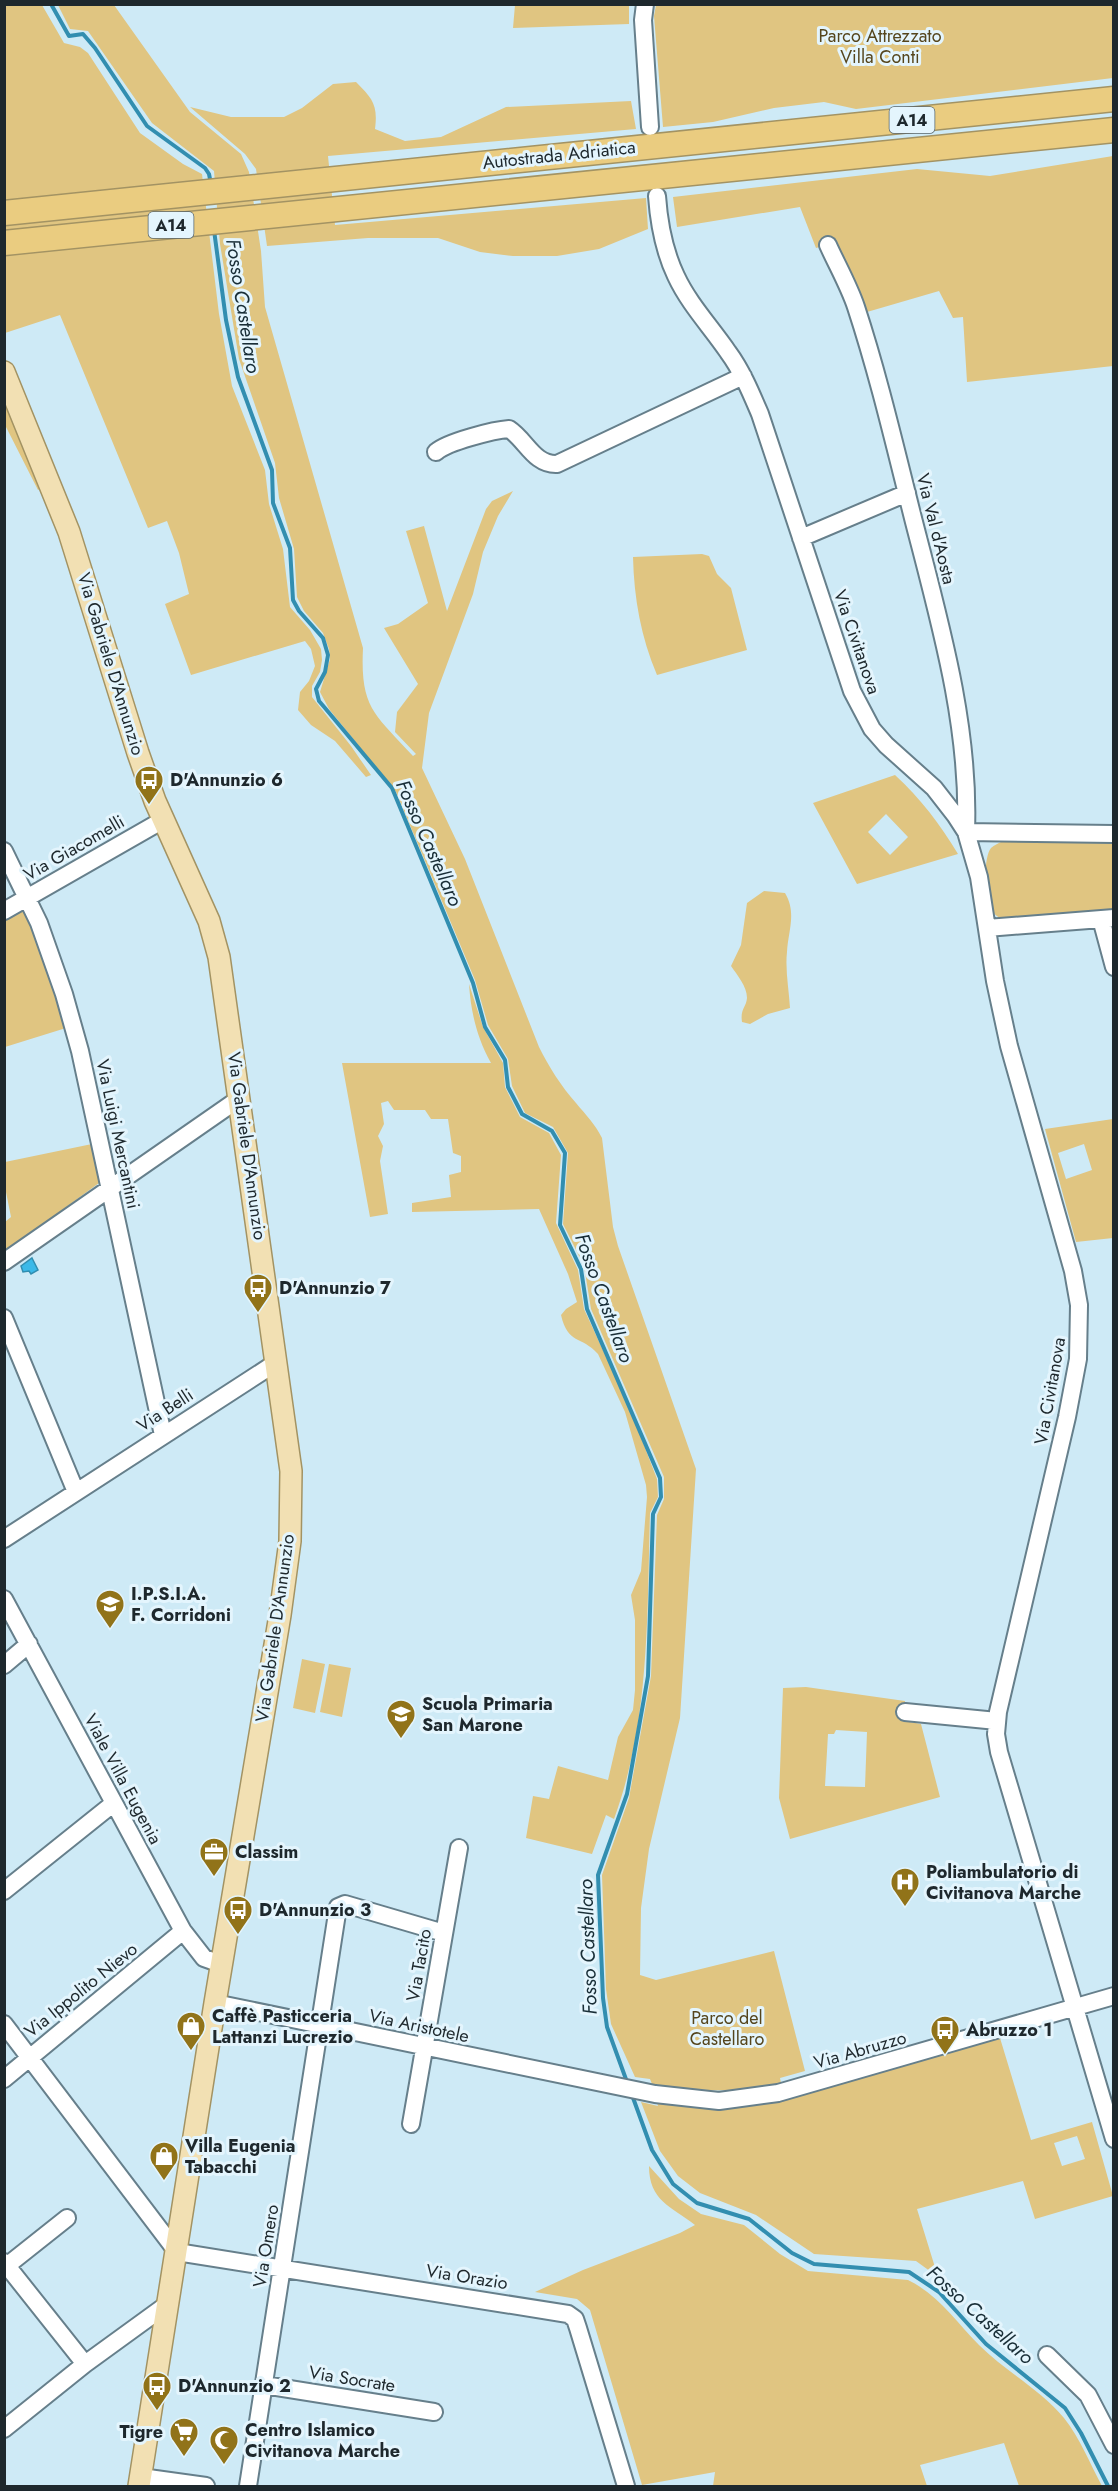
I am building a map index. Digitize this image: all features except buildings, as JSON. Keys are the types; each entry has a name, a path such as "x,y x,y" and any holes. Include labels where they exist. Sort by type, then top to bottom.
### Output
{"highway":[{"name":"Autostrada Adriatica","path":"4,213 1113,99"},
{"name":"Autostrada Adriatica","path":"4,243 338,207 1113,130"}],"main road":[{"name":"Via Gabriele D'Annunzio","path":"4,372 69,532 138,753 163,820 209,921 219,957 291,1471 290,1541 280,1615 221,1964 177,2252 162,2313 140,2482"}],"street":[{"path":"645,4 645,53 650,127"},
{"name":"Via Civitanova","path":"657,196 663,239 677,277 743,376 760,414 852,691 861,711 886,745 934,788 966,832 979,877 1009,1046 1073,1271 1079,1305 1080,1333 1067,1417 997,1721 999,1752 1113,2139"},
{"name":"Via Val d'Aosta","path":"828,245 856,305 907,493 947,654 957,710 966,832"},
{"path":"436,452 467,439 509,429 539,459 550,464 557,464 743,376"},
{"path":"801,538 907,493"},
{"name":"Via Giacomelli","path":"4,911 163,820"},
{"path":"966,832 1113,834"},
{"name":"Via Luigi Mercantini","path":"4,851 39,922 72,1021 163,1435"},
{"path":"987,928 1107,919 1113,967"},
{"path":"4,1262 240,1098"},
{"path":"4,1318 76,1492"},
{"name":"Via Belli","path":"4,1539 277,1362"},
{"name":"Viale Villa Eugenia","path":"4,1599 183,1931 204,1958 221,1964"},
{"path":"4,1665 28,1644"},
{"path":"904,1712 997,1721"},
{"path":"4,1891 114,1803"},
{"name":"Via Tacito","path":"411,2124 459,1848"},
{"name":"Via Omero","path":"248,2487 340,1905 345,1904 444,1933"},
{"name":"Via Ippolito Nievo","path":"4,2079 183,1931"},
{"name":"Via Abruzzo","path":"616,2086 651,2093 718,2101 769,2095 1113,1996"},
{"name":"Via Aristotele","path":"215,2003 616,2086"},
{"path":"4,2024 177,2252"},
{"path":"67,2218 5,2265 85,2364"},
{"name":"Via Orazio","path":"177,2252 559,2311 575,2319 626,2487"},
{"path":"4,2429 85,2364 162,2313"},
{"path":"1047,2355 1088,2395 1113,2445"},
{"name":"Via Socrate","path":"264,2385 434,2412"},
{"path":"140,2482 206,2487"}],"green space":[{"path":"5,5 42,5 64,43 80,47 88,53 140,133 183,164 202,174 219,314 232,386 265,470 269,504 283,549 290,607 310,630 321,649 320,672 312,686 312,697 371,775 366,777 335,741 311,725 298,710 300,692 309,681 315,666 311,649 305,641 191,675 165,604 189,594 179,553 167,521 148,528 60,315 5,333"},
{"name":"Parco del Castellaro","path":"58,5 114,5 190,112 241,154 249,172 261,251 265,307 363,648 364,685 367,698 380,719 413,756 416,754 395,732 397,712 418,684 384,628 398,624 428,603 406,531 424,526 447,611 486,509 492,501 513,491 498,516 483,552 473,594 429,713 422,768 465,859 539,1047 560,1083 602,1138 613,1227 618,1246 696,1469 680,1718 649,1849 641,1908 640,1975 656,1980 774,1951 805,2071 780,2078 781,2083 733,2090 652,2084 650,2079 635,2077 611,2024 606,1989 602,1875 629,1798 651,1676 657,1515 664,1499 664,1477 591,1309 584,1266 563,1224 568,1153 553,1127 525,1113 512,1086 508,1059 488,1025 475,980 396,792 329,709 320,692 330,659 329,649 323,633 304,611 297,597 294,549 279,498 275,463 239,359 220,244 214,171 152,123 88,31 70,29"},
{"path":"515,5 629,5 629,24 513,28"},
{"name":"Parco Attrezzato Villa Conti","path":"656,5 1113,5 1113,78 856,109 824,102 774,108 713,122 663,127 654,16"},
{"path":"356,82 373,103 376,114 375,129 405,141 441,137 506,107 631,101 636,129 328,156 335,225 646,198 648,229 599,249 557,256 513,256 480,252 438,238 368,238 267,246 256,169 245,154 190,107 231,117 284,117 302,108 333,84"},
{"path":"1113,156 1113,366 967,382 963,317 953,318 939,291 867,312 837,242 816,248 800,207 677,227 673,197 917,169 990,176"},
{"path":"4,393 43,487 38,490 5,425"},
{"path":"702,554 709,556 717,574 731,588 747,650 657,675 639,618 633,557"},
{"path":"895,775 930,812 958,854 857,884 813,803","holes":["886,814 908,837 890,855 868,832"]},
{"path":"1003,841 1113,843 1113,910 1008,921 997,916 990,905 986,870 991,848"},
{"path":"764,891 785,893 791,908 787,959 790,1008 768,1014 750,1024 742,1022 747,994 731,966 741,945 747,903"},
{"path":"24,909 32,925 66,1028 5,1047 4,920"},
{"path":"469,984 483,1027 503,1063 505,1087 520,1117 549,1133 561,1155 556,1223 578,1270 584,1309 630,1409 657,1479 658,1497 650,1513 647,1629 634,1744 626,1782 614,1819 606,1815 592,1854 526,1838 533,1796 549,1799 558,1766 608,1780 618,1737 633,1710 635,1620 631,1595 641,1571 647,1497 646,1485 625,1412 598,1354 571,1336 564,1325 561,1315 577,1302 568,1274 539,1209 412,1212 412,1203 451,1197 449,1175 461,1172 461,1156 453,1153 448,1119 431,1119 425,1110 394,1110 388,1101 381,1103 384,1124 378,1136 383,1146 380,1161 388,1214 370,1217 342,1063 491,1063 475,1025"},
{"path":"1113,1119 1113,1238 1076,1242 1045,1129","holes":["1084,1144 1092,1170 1066,1179 1058,1153"]},
{"path":"92,1144 99,1183 5,1252 5,1222 11,1217 5,1187 5,1162"},
{"path":"302,1659 325,1664 315,1713 293,1708"},
{"path":"329,1664 351,1668 342,1717 320,1712"},
{"path":"806,1687 905,1701 904,1721 921,1724 940,1797 790,1839 779,1798 783,1688","holes":["836,1730 867,1732 865,1787 825,1786 828,1734 834,1734"]},
{"path":"1000,2038 1031,2140 1092,2122 1113,2196 1035,2219 1023,2181 917,2209 938,2277 916,2261 814,2254 756,2215 700,2193 678,2176 660,2151 641,2102 658,2106 657,2103 727,2108 776,2102","holes":["1077,2136 1085,2159 1062,2166 1054,2143"]},
{"path":"649,2166 679,2199 701,2214 744,2225 780,2254 808,2271 908,2280 929,2293 979,2345 1033,2389 1064,2418 1085,2451 1102,2486 1019,2486 1004,2443 920,2465 927,2486 713,2486 715,2472 642,2485 590,2310 577,2299 535,2292 695,2225 657,2195 650,2178"}],"water":[{"path":"32,1258 38,1270 31,1274 29,1271 23,1272 21,1266"}],"waterway":[{"name":"Fosso Castellaro","path":"51,4 69,36 83,34 95,48 147,126 205,168 211,184"},
{"name":"Fosso Castellaro","path":"214,230 226,320 238,377 272,470 273,503 290,548 293,600 299,611 323,638 328,655 325,672 316,689 319,701 392,788 473,983 485,1027 505,1060 508,1087 522,1114 552,1131 565,1153 560,1225 581,1269 587,1309 660,1478 661,1497 653,1514 648,1676 627,1794 598,1875 603,1998 607,2027 627,2082"},
{"name":"Fosso Castellaro","path":"632,2095 652,2150 673,2184 697,2203 749,2219 792,2253 814,2264 909,2272 939,2292 986,2344 1065,2408 1081,2433 1108,2486"}],"place":[{"name":"D'Annunzio 6","path":"149,806"},
{"name":"D'Annunzio 7","path":"258,1314"},
{"name":"I.P.S.I.A. F. Corridoni","path":"110,1630"},
{"name":"Scuola Primaria San Marone","path":"401,1740"},
{"name":"Classim","path":"214,1878"},
{"name":"Poliambulatorio di Civitanova Marche","path":"905,1908"},
{"name":"D'Annunzio 3","path":"238,1936"},
{"name":"Caffè Pasticceria Lattanzi Lucrezio","path":"191,2052"},
{"name":"Abruzzo 1","path":"945,2056"},
{"name":"Villa Eugenia Tabacchi","path":"164,2182"},
{"name":"D'Annunzio 2","path":"157,2412"},
{"name":"Tigre","path":"184,2458"},
{"name":"Centro Islamico Civitanova Marche","path":"224,2466"}]}
